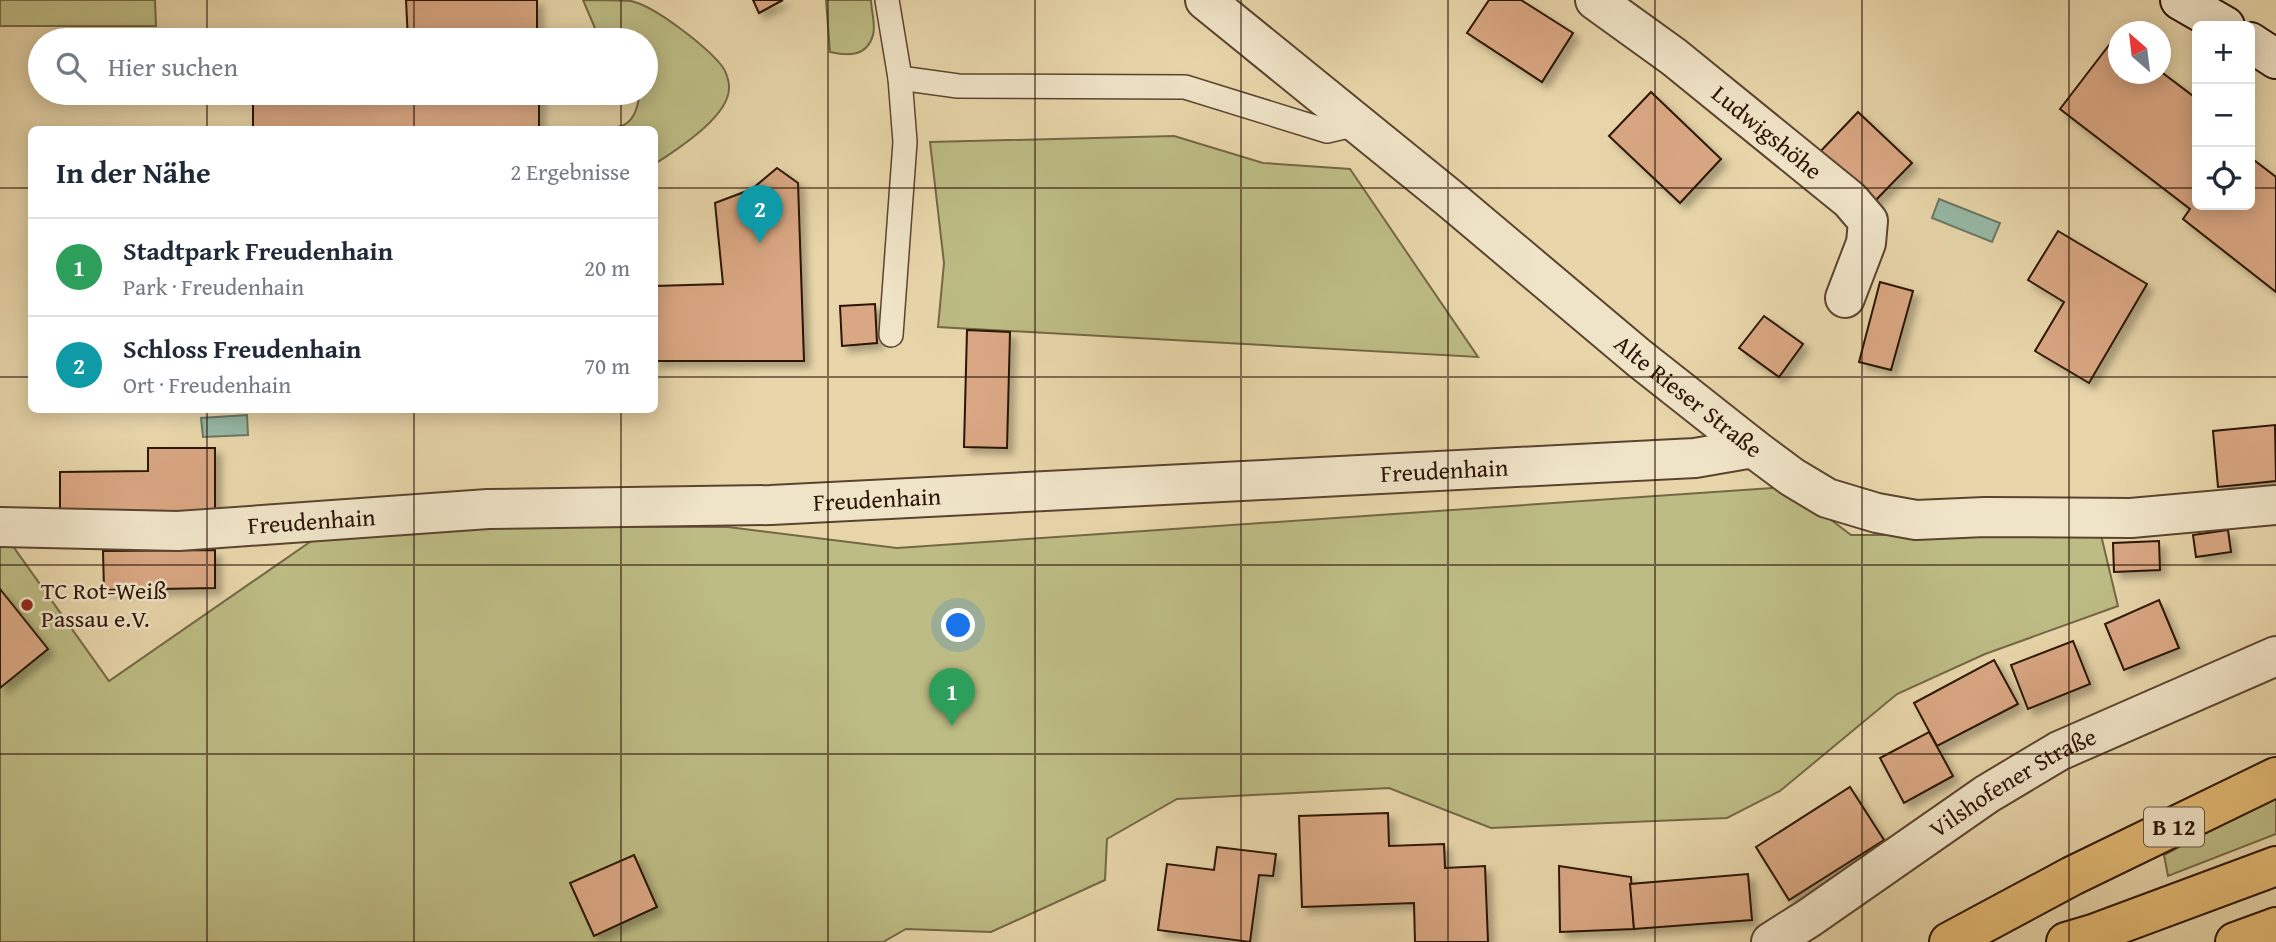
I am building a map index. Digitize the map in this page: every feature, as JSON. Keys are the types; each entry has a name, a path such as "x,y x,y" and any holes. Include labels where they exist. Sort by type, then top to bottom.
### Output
{"main road":[{"name":"B 12","path":"1949,942 2072,876 2276,777"},
{"path":"2080,940 2276,866"},
{"path":"2235,942 2276,927"}],"street":[{"name":"Alte Rieser Straße","path":"1205,0 1639,358 1753,448 1792,477 1827,498 1878,513 1916,520 1985,517 2130,518 2276,505"},
{"name":"Ludwigshöhe","path":"1595,0 1674,58 1850,201 1868,221 1866,243 1845,298"},
{"path":"2180,0 2216,21"},
{"path":"2255,45 2276,59"},
{"name":"Freudenhain","path":"0,527 178,531 488,509 771,505 1695,458 1753,448"},
{"name":"Vilshofener Straße","path":"1771,942 1987,794 2059,751 2276,656"}],"lane":[{"path":"887,0 900,78 905,142 891,335"},
{"path":"900,78 958,86 1185,87 1327,131 1357,124"}],"shaded area":[{"path":"0,0 155,0 156,26 0,26"},
{"path":"583,0 631,1 666,19 693,38 722,66 729,86 722,108 702,130 658,162 658,126 622,126 631,119 637,105 658,105 658,28 595,28"},
{"path":"826,0 871,0 874,31 866,48 850,54 830,52"},
{"path":"1174,136 1263,163 1350,169 1478,357 938,327 944,263 930,142"},
{"path":"1939,199 2000,223 1992,242 1932,218"},
{"path":"247,415 248,435 203,437 201,418"},
{"path":"1788,487 1851,535 2101,535 2118,606 1985,654 1897,694 1780,791 1727,818 1491,828 1389,788 1177,799 1107,839 1105,880 991,932 906,929 883,942 0,942 0,528 109,681 333,526 728,527 897,548"},
{"path":"2276,796 2276,834 2168,876 2164,855"}],"building":[{"path":"406,0 537,0 537,28 407,28"},
{"path":"753,0 783,0 759,13"},
{"path":"1489,0 1521,0 1573,33 1542,82 1467,33"},
{"path":"2108,46 2108,84 2171,84 2171,79 2192,95 2192,210 2255,210 2255,161 2276,177 2276,292 2183,219 2190,209 2060,109"},
{"path":"1651,92 1721,159 1680,203 1609,136"},
{"path":"253,105 539,105 539,126 253,126"},
{"path":"1858,112 1912,163 1869,207 1816,156"},
{"path":"777,168 798,183 804,361 658,361 658,286 723,284 715,203 752,189"},
{"path":"2058,231 2147,284 2089,383 2035,351 2064,302 2028,280"},
{"path":"1880,282 1913,291 1891,370 1859,362"},
{"path":"875,304 877,343 842,346 840,306"},
{"path":"1764,316 1803,344 1779,377 1739,348"},
{"path":"967,330 1010,332 1007,448 964,447"},
{"path":"2275,425 2276,481 2218,487 2213,431"},
{"path":"148,448 215,448 215,515 60,516 60,472 148,471"},
{"path":"2228,530 2231,552 2196,557 2193,535"},
{"path":"2159,541 2160,570 2114,572 2113,543"},
{"path":"215,550 215,588 104,590 103,551"},
{"path":"0,589 48,649 0,688"},
{"path":"2159,600 2179,648 2124,670 2105,624"},
{"path":"2073,641 2090,684 2028,709 2011,665"},
{"path":"1994,660 2018,704 1937,746 1914,703"},
{"path":"1929,732 1953,776 1904,803 1880,758"},
{"path":"1850,787 1884,840 1789,900 1756,847"},
{"path":"1388,813 1389,846 1444,844 1445,868 1485,866 1488,942 1415,942 1414,903 1302,907 1299,816"},
{"path":"1217,847 1276,854 1273,876 1259,875 1250,942 1158,930 1167,864 1214,870"},
{"path":"634,855 657,907 594,936 570,883"},
{"path":"1559,866 1631,877 1634,929 1560,932"},
{"path":"1748,874 1752,920 1634,929 1630,884"}],"place":[{"name":"Schloss Freudenhain","path":"760,243"},
{"name":"TC Rot-Weiß Passau e.V.","path":"27,605"},
{"name":"Stadtpark Freudenhain","path":"952,726"}]}
